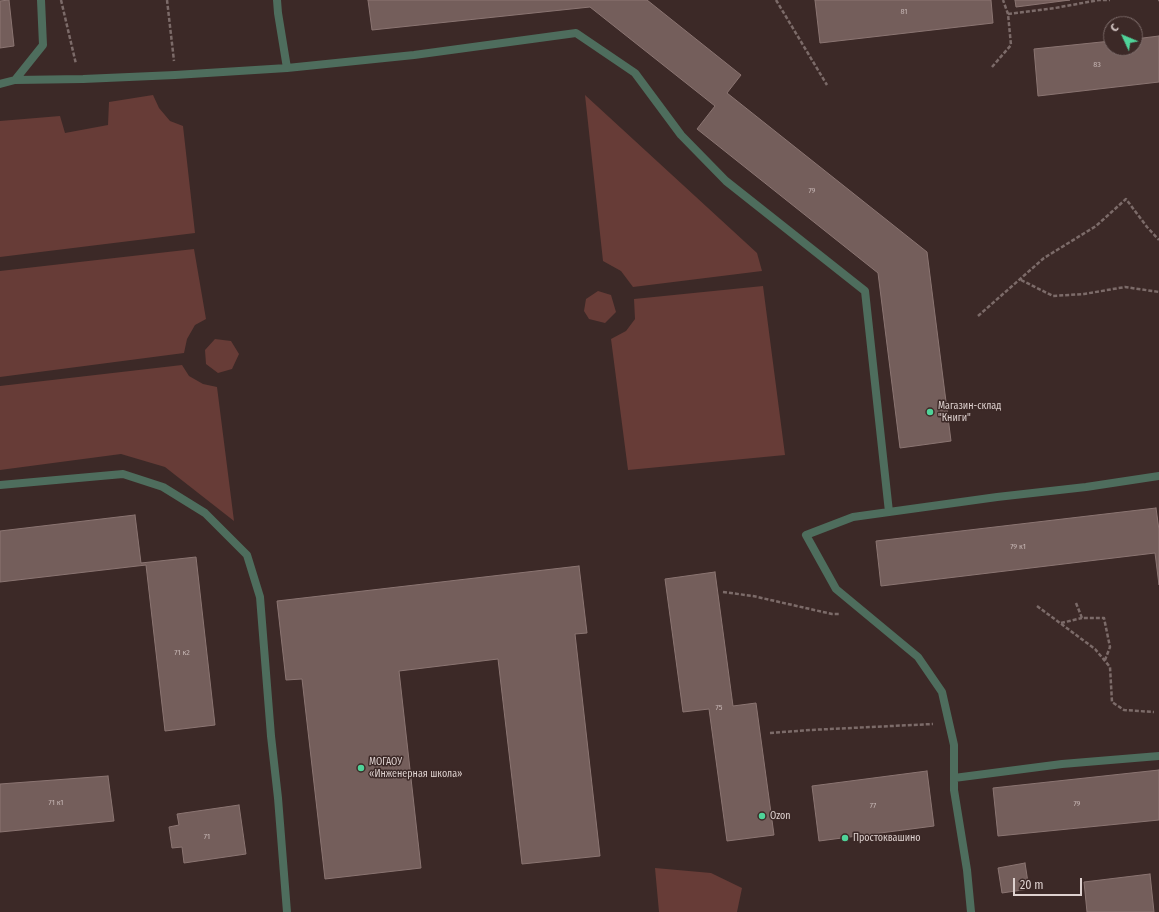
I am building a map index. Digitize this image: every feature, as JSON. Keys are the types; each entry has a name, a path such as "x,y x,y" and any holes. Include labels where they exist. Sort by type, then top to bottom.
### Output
{"lane":[{"path":"15,80 44,46 41,0"},
{"path":"277,0 287,68"},
{"path":"0,84 15,80 176,75 287,68 414,55 576,33 635,73 681,135 726,181 865,291 890,512"},
{"path":"0,485 123,474 163,487 205,513 247,555 260,597 287,912"},
{"path":"971,912 967,870 954,790 954,745 942,692 918,657 836,589 806,535 853,517 997,497 1086,487 1159,476"},
{"path":"954,778 1062,764 1159,756"}],"path":[{"path":"60,0 75,61 83,79"},
{"path":"167,0 176,75"},
{"path":"776,0 827,85"},
{"path":"992,67 1011,45 1008,14 1003,0"},
{"path":"1008,14 1110,0"},
{"path":"978,316 1021,280 1044,258 1096,226 1126,199 1159,240"},
{"path":"1021,280 1053,296 1084,294 1125,287 1159,292"},
{"path":"723,592 753,596 832,614 862,611"},
{"path":"1076,603 1082,618"},
{"path":"1037,606 1095,648 1105,660 1110,667 1112,702 1124,710 1154,712"},
{"path":"1061,623 1082,618 1104,618 1110,647 1105,660"},
{"path":"770,733 949,722"}],"shaded area":[{"path":"153,95 159,108 170,121 183,126 195,233 0,257 0,121 60,116 65,133 108,125 109,102"},
{"path":"585,95 757,253 762,271 633,287 621,271 603,261"},
{"path":"194,249 206,319 195,325 187,339 184,353 0,377 0,271"},
{"path":"763,286 785,455 628,470 611,339 626,331 635,319 634,299"},
{"path":"598,291 611,295 616,312 605,323 589,319 584,311 586,299"},
{"path":"215,339 231,341 239,354 232,369 218,373 206,364 205,350"},
{"path":"182,365 189,376 203,384 217,387 234,521 165,467 121,454 0,470 0,386"},
{"path":"655,868 711,873 742,888 737,912 659,912"}],"building":[{"path":"9,0 14,46 0,48 0,1"},
{"path":"368,0 647,0 741,75 727,93 927,252 951,441 900,448 878,273 697,129 715,106 590,7 372,30"},
{"path":"815,0 991,0 993,23 820,43"},
{"path":"1015,0 1070,0 1016,7"},
{"path":"1159,36 1159,82 1038,96 1034,49 1103,42 1103,56 1143,56 1143,38"},
{"path":"1156,508 1159,530 1159,585 1155,553 881,586 876,541"},
{"path":"135,515 141,563 196,557 215,725 165,731 146,565 0,582 0,531"},
{"name":"МОГАОУ «Инженерная школа»","path":"579,566 587,633 575,634 600,856 522,864 498,659 399,671 421,868 325,879 302,679 286,680 277,601"},
{"path":"715,572 733,706 756,703 774,835 727,841 709,709 683,712 665,579"},
{"path":"1159,770 1159,820 998,836 993,788"},
{"path":"927,771 934,826 819,841 812,786"},
{"path":"108,776 114,821 0,832 0,784"},
{"path":"239,805 246,854 184,863 182,847 172,848 169,827 179,825 177,814"},
{"path":"1025,863 1029,889 1002,893 998,868"},
{"path":"1150,874 1154,912 1087,912 1084,882"}],"place":[{"name":"Магазин-склад \"Книги\"","path":"930,412"},
{"name":"МОГАОУ «Инженерная школа»","path":"361,768"},
{"name":"Ozon","path":"762,816"},
{"name":"Простоквашино","path":"845,838"}]}
